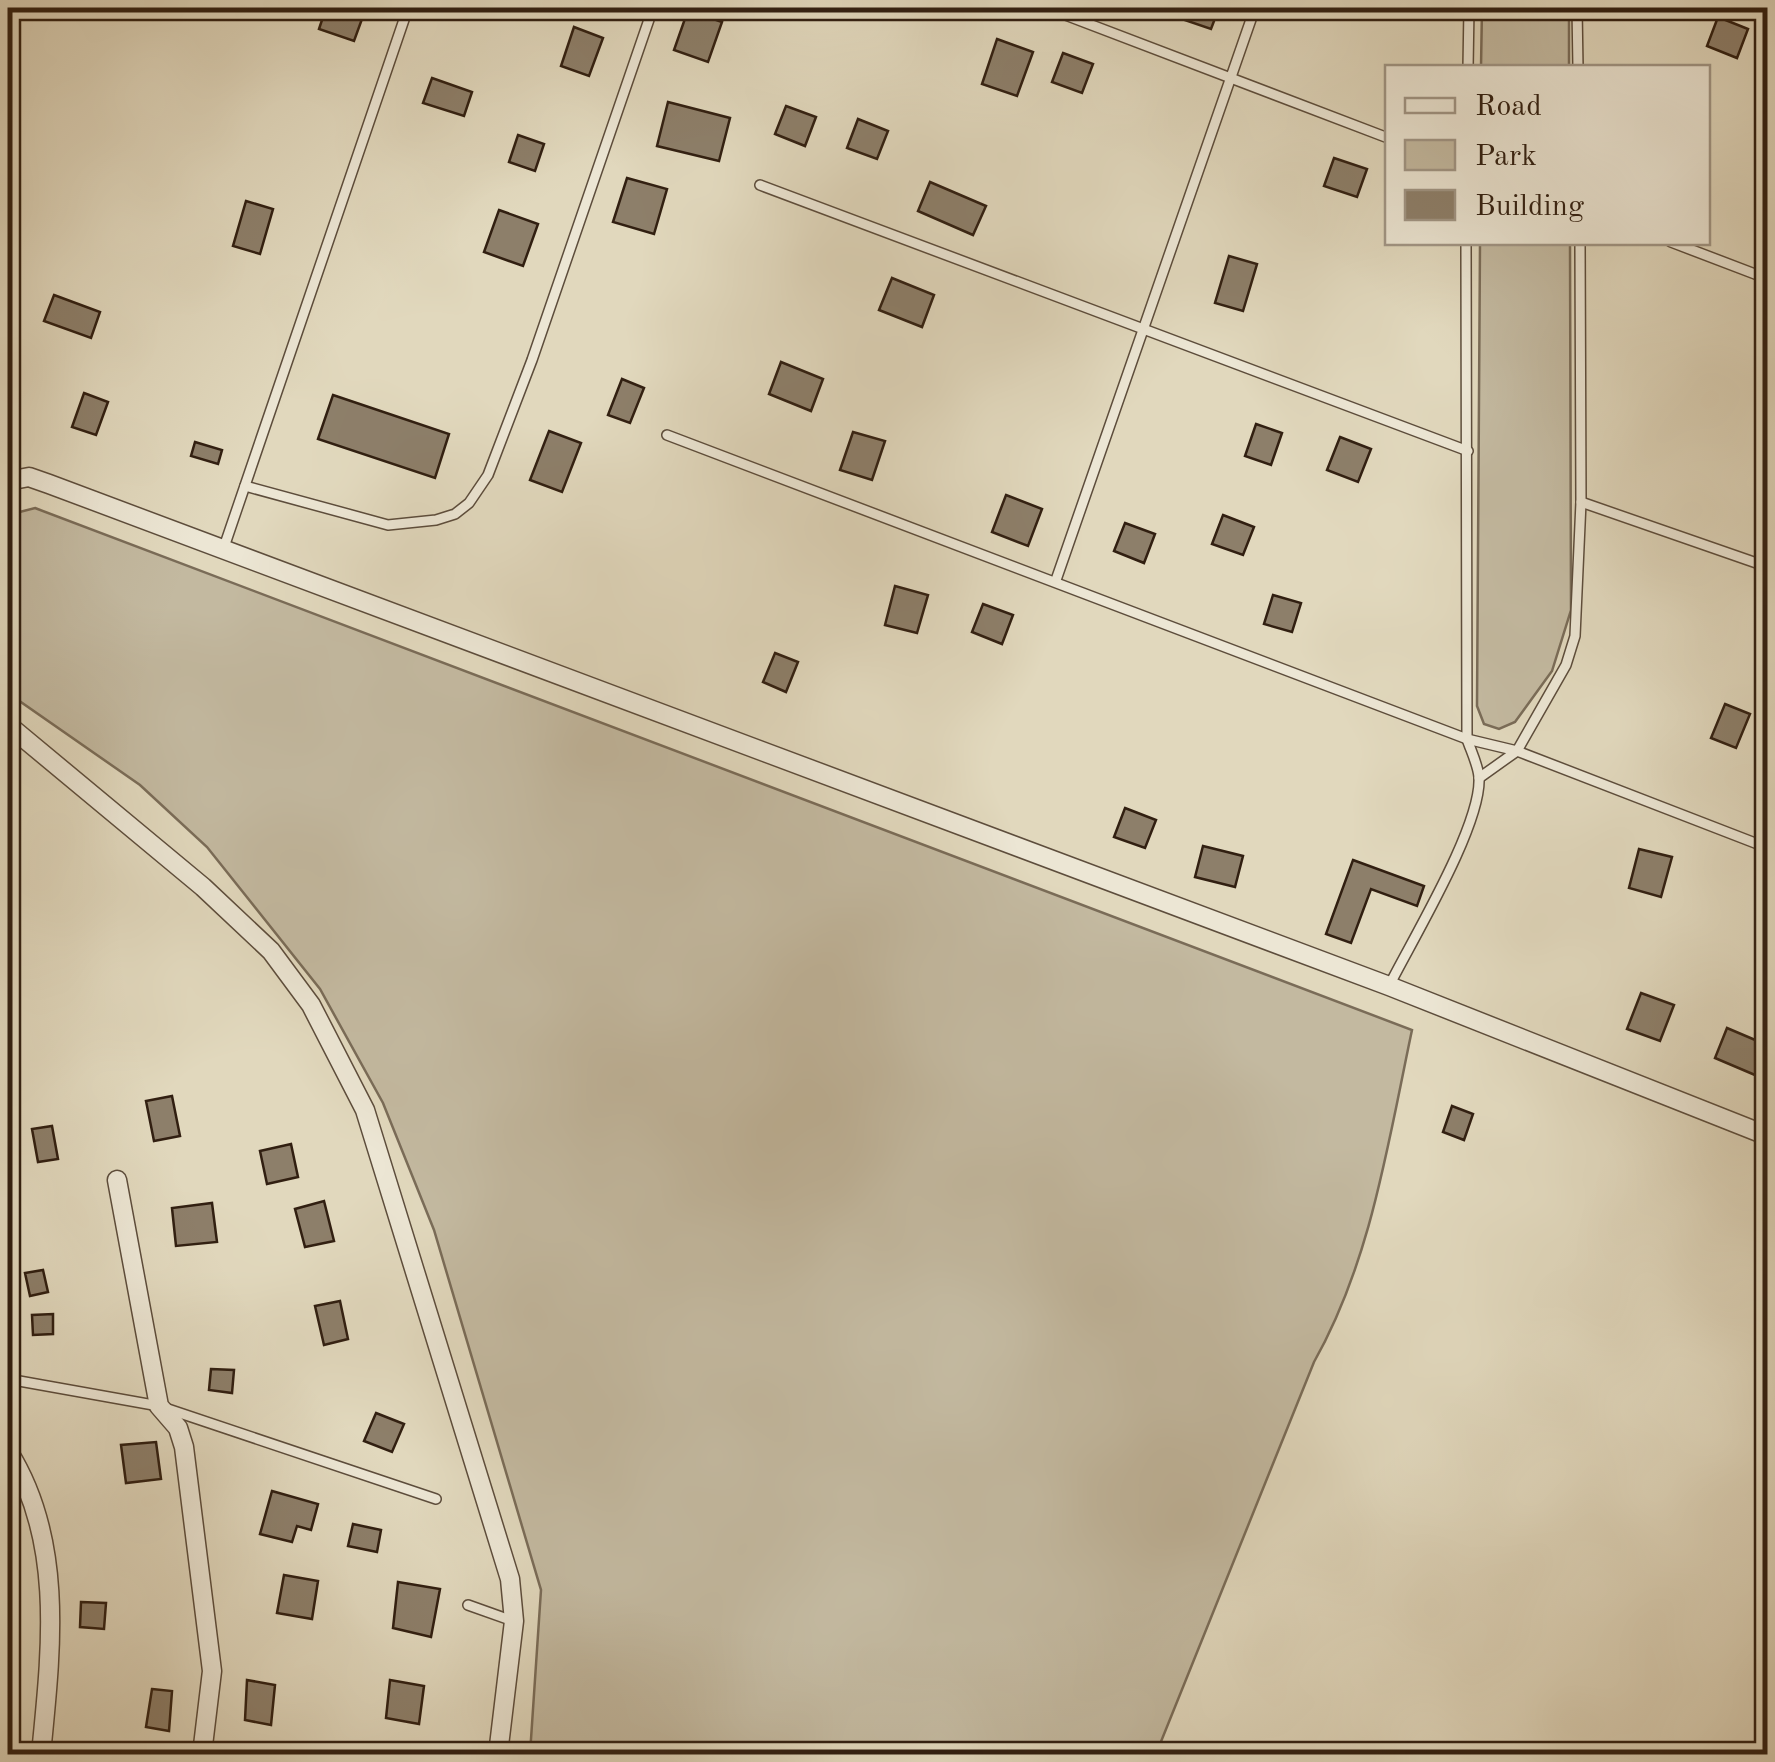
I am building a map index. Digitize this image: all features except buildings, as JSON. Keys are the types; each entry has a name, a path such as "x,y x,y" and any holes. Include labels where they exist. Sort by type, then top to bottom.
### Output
{"street":[{"path":"10,476 49,484 1388,986 1768,1136"},
{"path":"8,724 203,887 271,951 311,1005 365,1110 505,1558 514,1621 498,1754"},
{"path":"117,1180 159,1406 178,1428 184,1447 212,1671 202,1754"},
{"path":"8,1451 34,1502 48,1554 49,1650 41,1754"}],"lane":[{"path":"8,14 22,8"},
{"path":"223,550 408,8"},
{"path":"245,486 388,525 436,520 455,514 469,503 488,475 532,360 653,8"},
{"path":"1048,8 1385,137"},
{"path":"1056,580 1140,329 1255,8"},
{"path":"1468,65 1469,8"},
{"path":"1577,8 1578,65"},
{"path":"760,186 1468,451"},
{"path":"1388,986 1446,873 1468,822 1479,778 1467,739 1466,245"},
{"path":"1479,778 1516,751 1566,665 1574,636 1581,502 1580,245"},
{"path":"1679,245 1768,279"},
{"path":"667,435 1467,739 1516,751 1768,848"},
{"path":"1581,502 1768,567"},
{"path":"8,1379 159,1406 436,1499"},
{"path":"468,1605 514,1621"}],"green space":[{"path":"1482,8 1569,8 1569,65 1481,65"},
{"path":"1480,245 1570,245 1571,610 1552,671 1515,722 1499,729 1484,724 1477,706"},
{"path":"35,508 1412,1030 1375,1200 1350,1283 1314,1362 1156,1754 530,1754 541,1590 434,1230 383,1103 320,989 207,847 140,785 8,693 8,515"}]}
